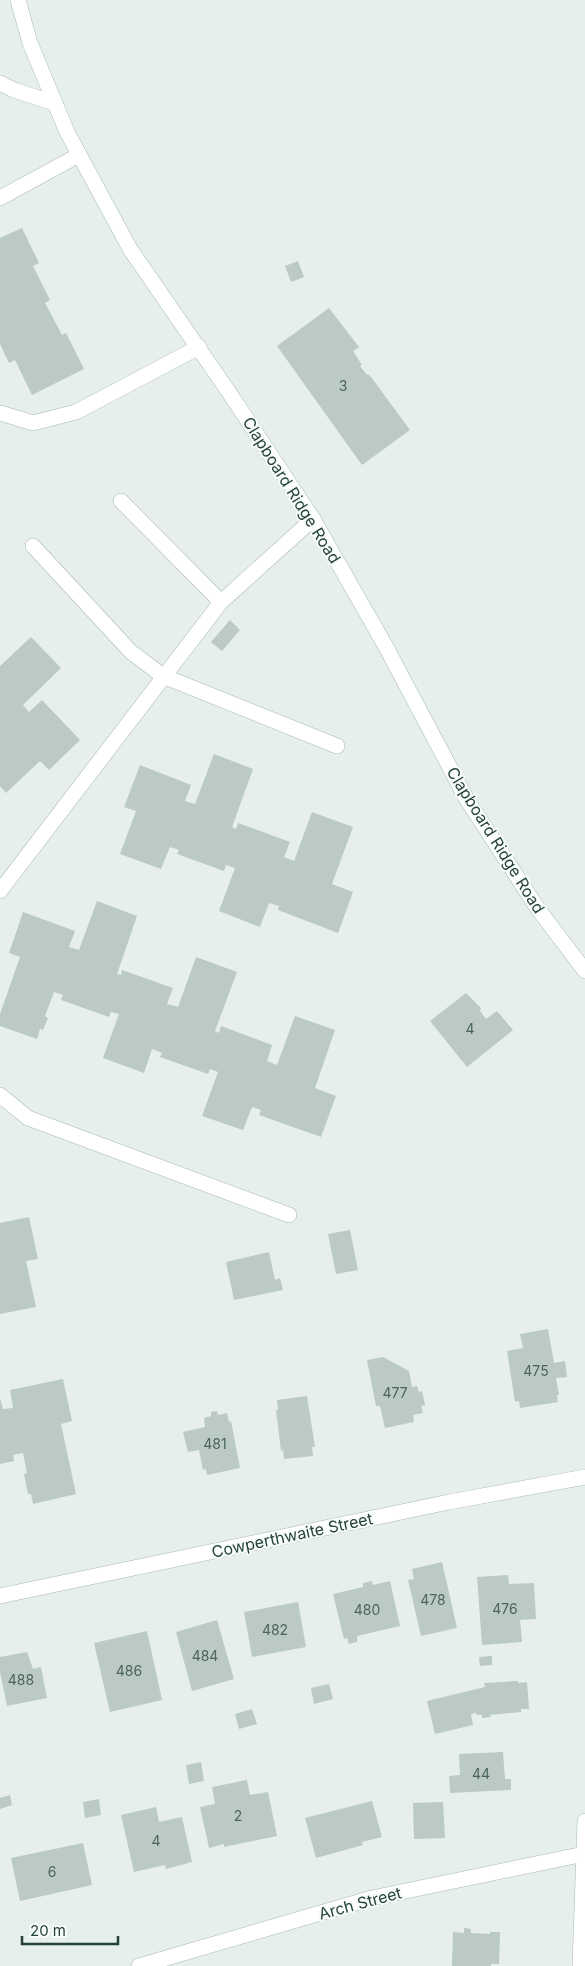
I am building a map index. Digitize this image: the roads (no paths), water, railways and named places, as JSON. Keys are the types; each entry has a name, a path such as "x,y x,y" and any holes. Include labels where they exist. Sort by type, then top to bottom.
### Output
{"street":[{"name":"Clapboard Ridge Road","path":"18,0 30,43 66,132 130,249 199,347 313,518 386,647 466,798 538,909 585,972"},
{"path":"0,83 14,90 54,103"},
{"path":"0,198 79,155"},
{"path":"0,412 33,423 76,412 199,347"},
{"path":"121,501 221,602"},
{"path":"0,891 221,602 313,518"},
{"path":"33,546 131,652 163,676 337,746"},
{"path":"0,1095 28,1118 288,1215"},
{"name":"Cowperthwaite Street","path":"0,1596 449,1502 585,1477"},
{"path":"580,1966 585,1821"},
{"name":"Arch Street","path":"139,1966 372,1898 584,1854"}]}
